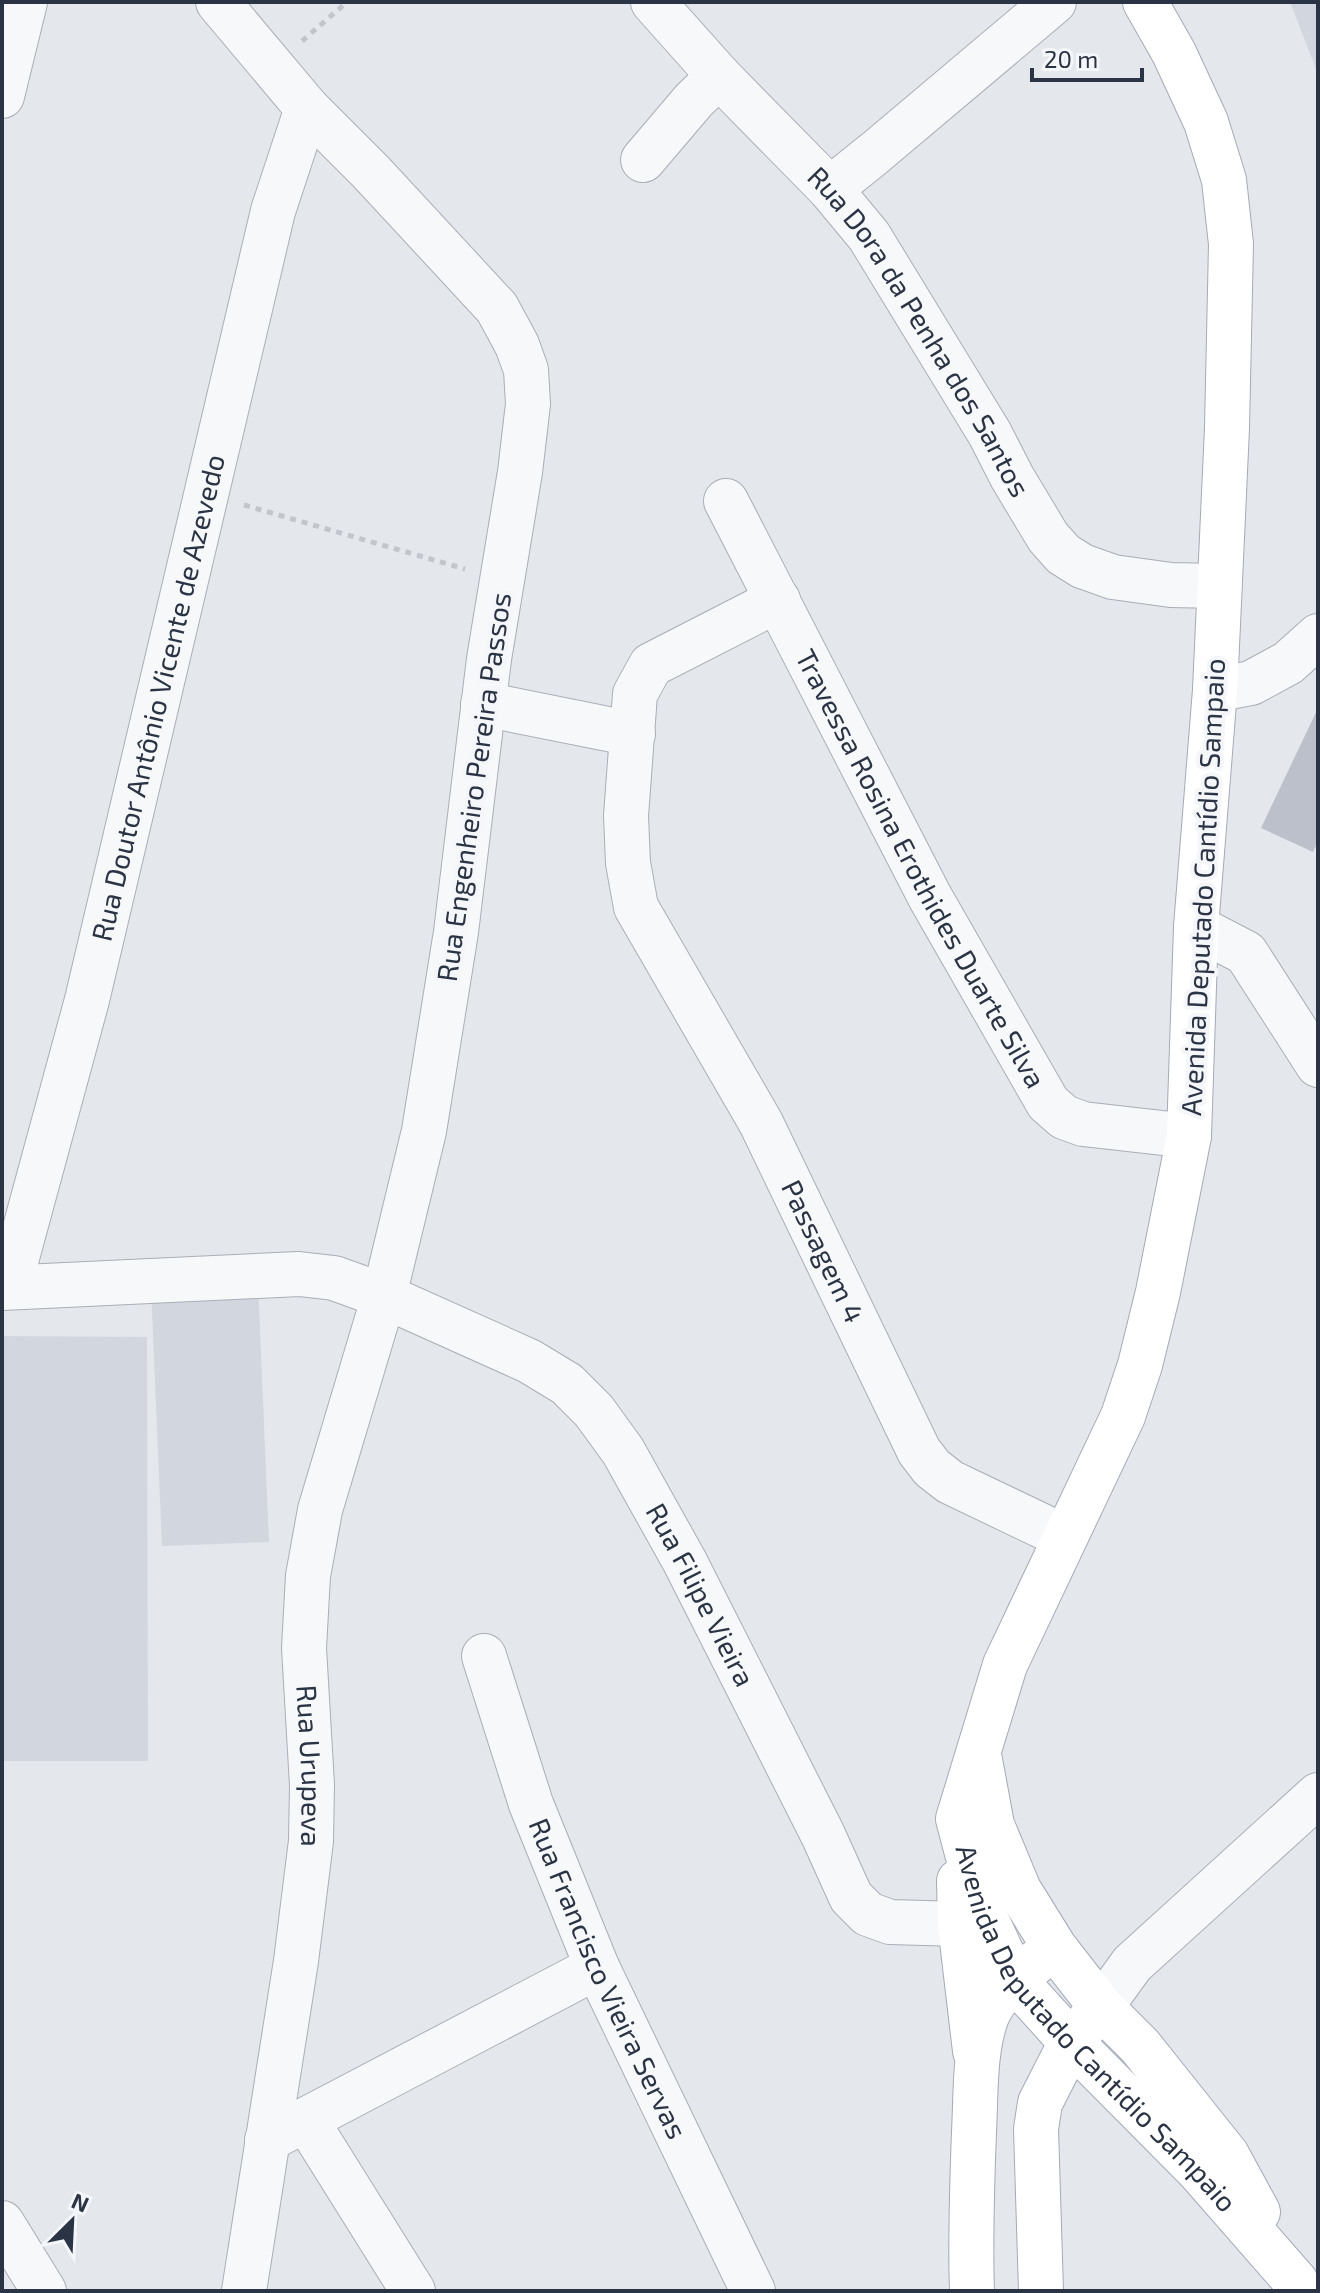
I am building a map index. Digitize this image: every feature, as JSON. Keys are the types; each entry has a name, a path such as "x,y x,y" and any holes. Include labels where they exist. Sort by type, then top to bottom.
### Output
{"main road":[{"name":"Avenida Deputado Cantídio Sampaio","path":"1145,2 1174,53 1206,122 1224,180 1231,244 1227,428 1215,690 1196,927 1189,1136 1158,1292 1140,1365 1123,1416 1005,1665 958,1819 982,1910 1014,1979 1307,2287"},
{"name":"Avenida Deputado Cantídio Sampaio","path":"978,1751 992,1825 1019,1890 1055,1948 1101,2007 1140,2046 1227,2155 1307,2287"},
{"path":"958,1819 960,1924 977,2065 972,2291"},
{"path":"977,2065 987,2017 1014,1979 1055,1948"},
{"path":"1041,2291 1036,2129 1040,2103 1071,2042 1101,2007"}],"street":[{"path":"2,96 25,2"},
{"name":"Rua Engenheiro Pereira Passos","path":"218,2 307,108 497,308 517,345 526,370 528,404 520,472 483,704 456,932 427,1116 384,1296"},
{"name":"Rua Dora da Penha dos Santos","path":"653,2 719,76 830,189 869,236 990,434 1048,537 1063,554 1082,566 1113,577 1171,585 1219,586"},
{"path":"830,189 1054,2"},
{"path":"643,160 694,100 719,76"},
{"name":"Rua Doutor Antônio Vicente de Azevedo","path":"6,1288 87,1000 273,211 307,108"},
{"name":"Travessa Rosina Erothides Duarte Silva","path":"726,501 930,897 1048,1103 1064,1117 1083,1124 1189,1136"},
{"name":"Passagem 4","path":"778,600 651,665 635,694 626,816 628,863 636,907 761,1123 919,1451 932,1468 950,1482 1065,1537"},
{"path":"1215,690 1251,683 1288,663 1318,636"},
{"path":"483,704 633,734"},
{"path":"1196,927 1246,953 1318,1065"},
{"path":"6,1288 299,1274 334,1278 384,1296"},
{"name":"Rua Filipe Vieira","path":"384,1296 529,1361 567,1384 594,1411 623,1451 685,1562 851,1897 868,1914 890,1922 960,1924"},
{"name":"Rua Urupeva","path":"244,2291 296,1961 311,1841 312,1785 304,1648 308,1576 320,1510 384,1296"},
{"name":"Rua Francisco Vieira Servas","path":"484,1656 531,1804 597,1967 753,2291"},
{"path":"1101,2007 1132,1964 1318,1795"},
{"path":"267,2140 597,1967"},
{"path":"306,2120 413,2291"},
{"path":"2,2223 44,2291"}],"path":[{"path":"273,66 347,2"},
{"path":"205,495 503,578"}],"shaded area":[{"path":"1290,2 1318,2 1318,74"},
{"path":"258,1283 269,1542 162,1546 151,1287"},
{"path":"2,1336 147,1337 148,1761 2,1761"}],"building":[{"path":"1318,708 1318,841 1313,852 1261,828"}]}
